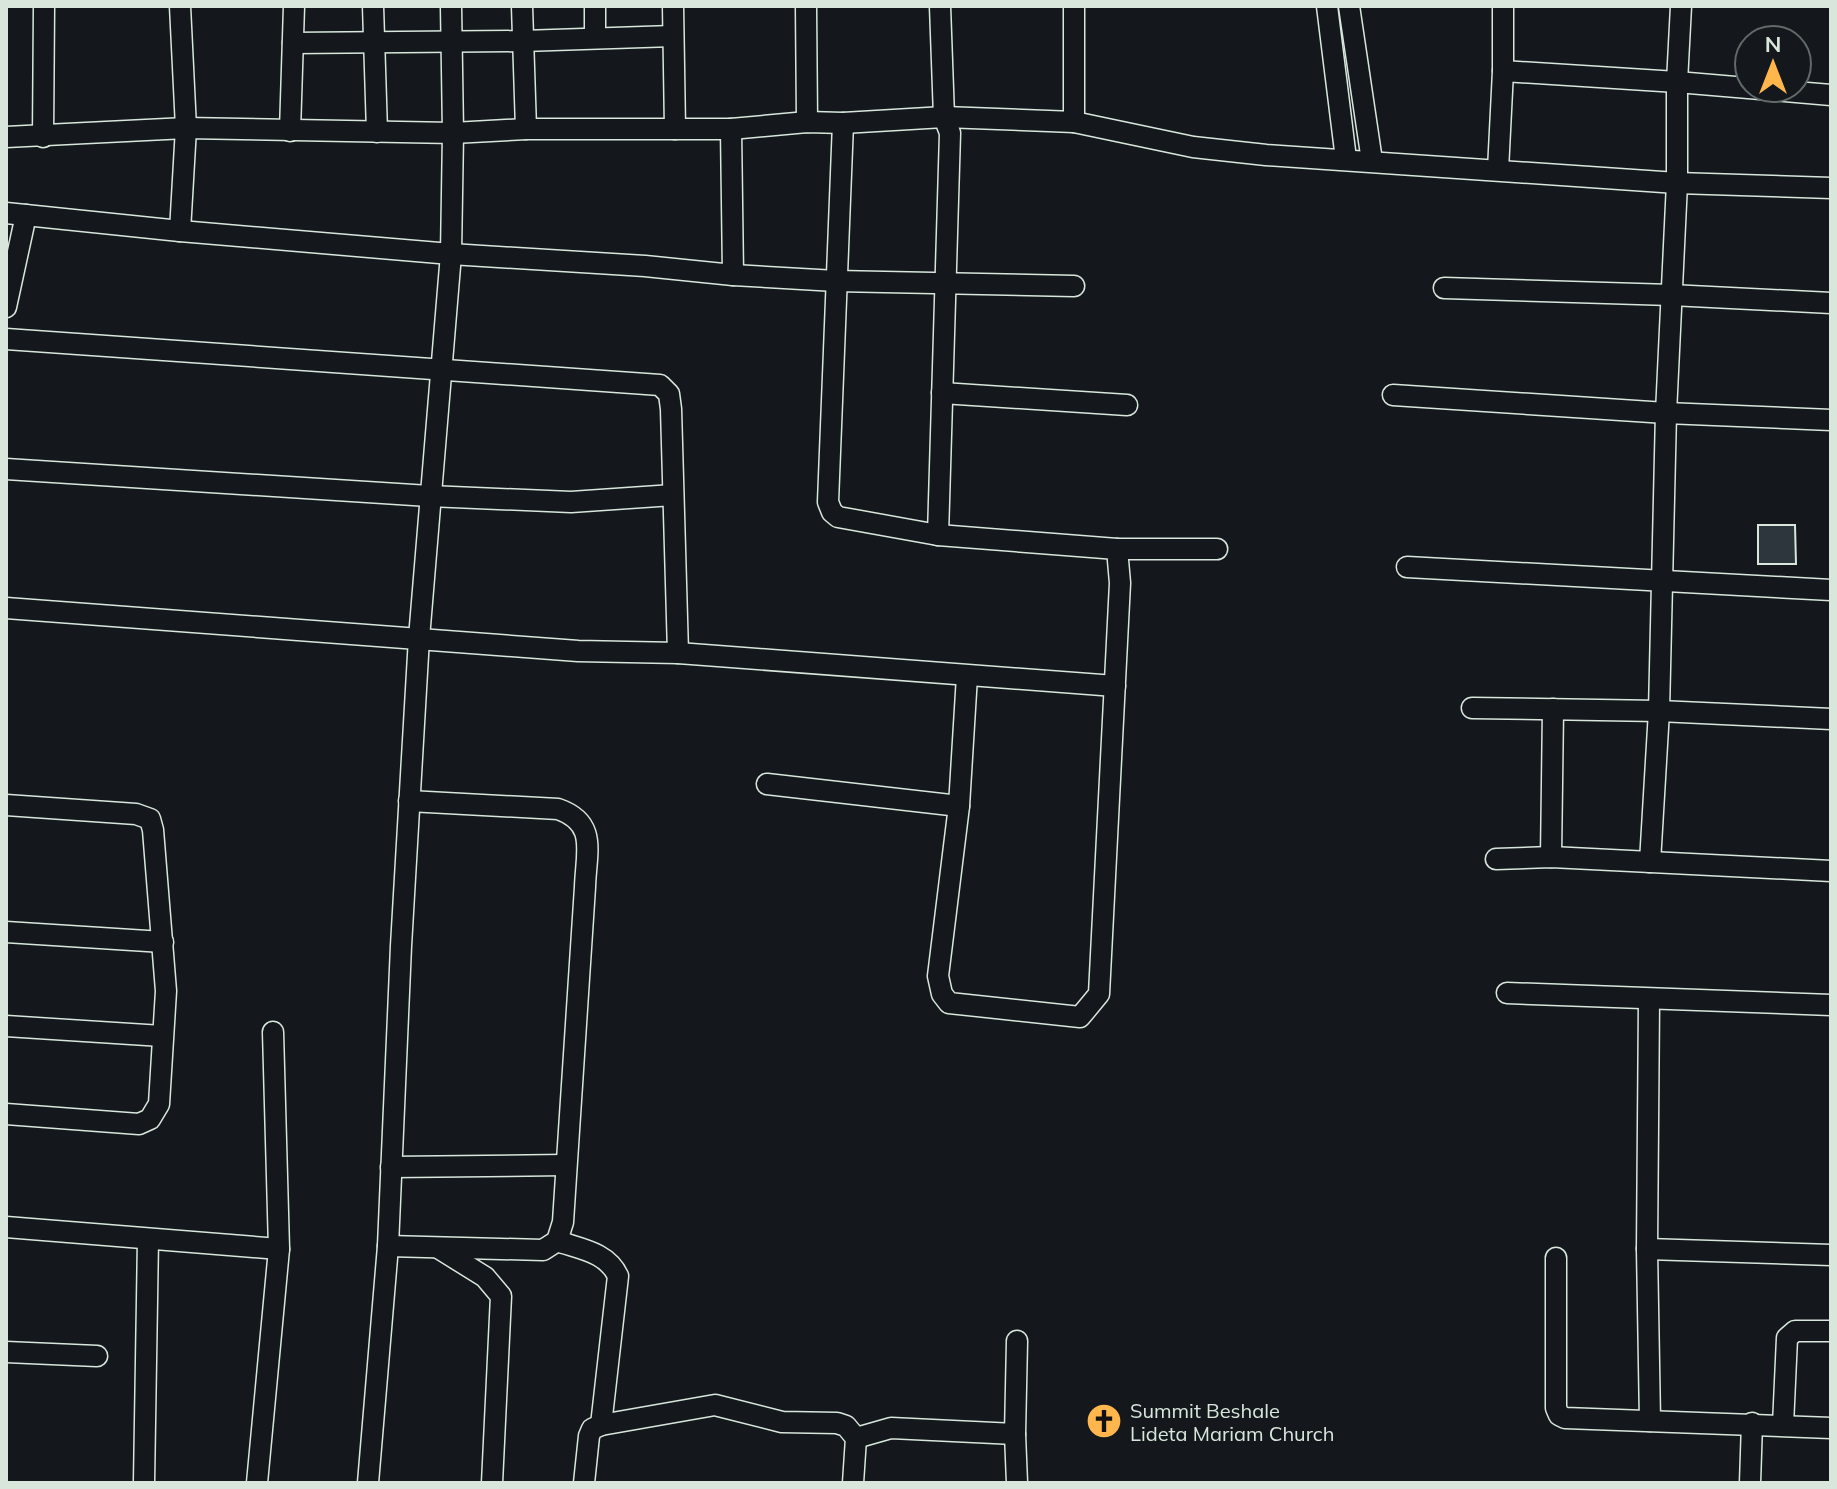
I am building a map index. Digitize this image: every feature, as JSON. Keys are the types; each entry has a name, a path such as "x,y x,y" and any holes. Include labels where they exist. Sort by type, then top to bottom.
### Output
{"street":[{"path":"43,137 44,6"},
{"path":"180,6 186,128 180,231"},
{"path":"290,131 294,6"},
{"path":"373,6 377,132"},
{"path":"368,1483 388,1246 419,638 451,254 451,6"},
{"path":"522,6 526,129"},
{"path":"595,6 595,37"},
{"path":"673,6 675,129"},
{"path":"806,6 807,122"},
{"path":"938,535 950,133 944,117 940,6"},
{"path":"1074,6 1074,122"},
{"path":"1327,6 1346,159"},
{"path":"1349,6 1372,161"},
{"path":"1498,170 1503,6"},
{"path":"1650,862 1664,582 1666,413 1677,183 1681,6"},
{"path":"293,43 673,36"},
{"path":"1503,71 1831,95"},
{"path":"6,137 186,128 453,133 526,129 731,129 807,122 944,117 1074,122 1193,147 1266,155 1677,183 1831,188"},
{"path":"843,123 828,502 832,512 838,517 938,535 1117,549 1217,549"},
{"path":"731,129 733,275"},
{"path":"6,307 16,214 180,231 733,275 836,281 1074,286"},
{"path":"1444,288 1831,303"},
{"path":"6,339 660,385 669,394 678,653"},
{"path":"942,393 1127,405"},
{"path":"1393,395 1666,413 1831,420"},
{"path":"6,469 571,502 673,495"},
{"path":"967,676 959,806 938,976 942,994 949,1003 1080,1017 1099,994 1120,583 1117,549"},
{"path":"1407,567 1831,590"},
{"path":"6,608 578,651 678,653 1115,686"},
{"path":"1472,708 1659,711 1831,719"},
{"path":"1551,857 1553,709"},
{"path":"767,784 959,806"},
{"path":"388,1246 543,1250 557,1241 563,1222 585,887 586,834 582,823 572,814 558,809 409,801"},
{"path":"6,805 136,814 150,819 166,991 159,1104 150,1119 139,1124 6,1114"},
{"path":"1496,859 1551,857 1831,871"},
{"path":"6,932 163,942"},
{"path":"1507,993 1831,1005"},
{"path":"1649,1000 1647,1249 1650,1421"},
{"path":"6,1026 162,1036"},
{"path":"257,1483 279,1249 273,1032"},
{"path":"391,1167 565,1165"},
{"path":"6,1227 279,1249"},
{"path":"144,1483 148,1239"},
{"path":"557,1241 602,1256 613,1265 618,1276 601,1425"},
{"path":"440,1249 485,1277 501,1296 492,1483"},
{"path":"1647,1249 1831,1255"},
{"path":"1556,1258 1556,1408 1559,1415 1565,1418 1831,1428"},
{"path":"1783,1425 1787,1338 1795,1331 1831,1331"},
{"path":"1017,1341 1017,1483"},
{"path":"6,1352 97,1356"},
{"path":"584,1483 592,1429 715,1405 782,1422 837,1423 846,1426 856,1438 853,1483"},
{"path":"1750,1483 1752,1423"},
{"path":"856,1438 891,1428 1015,1434"}],"building":[{"path":"1758,525 1795,525 1796,564 1758,564"}],"place":[{"name":"Summit Beshale Lideta Mariam Church","path":"1104,1421"}]}
